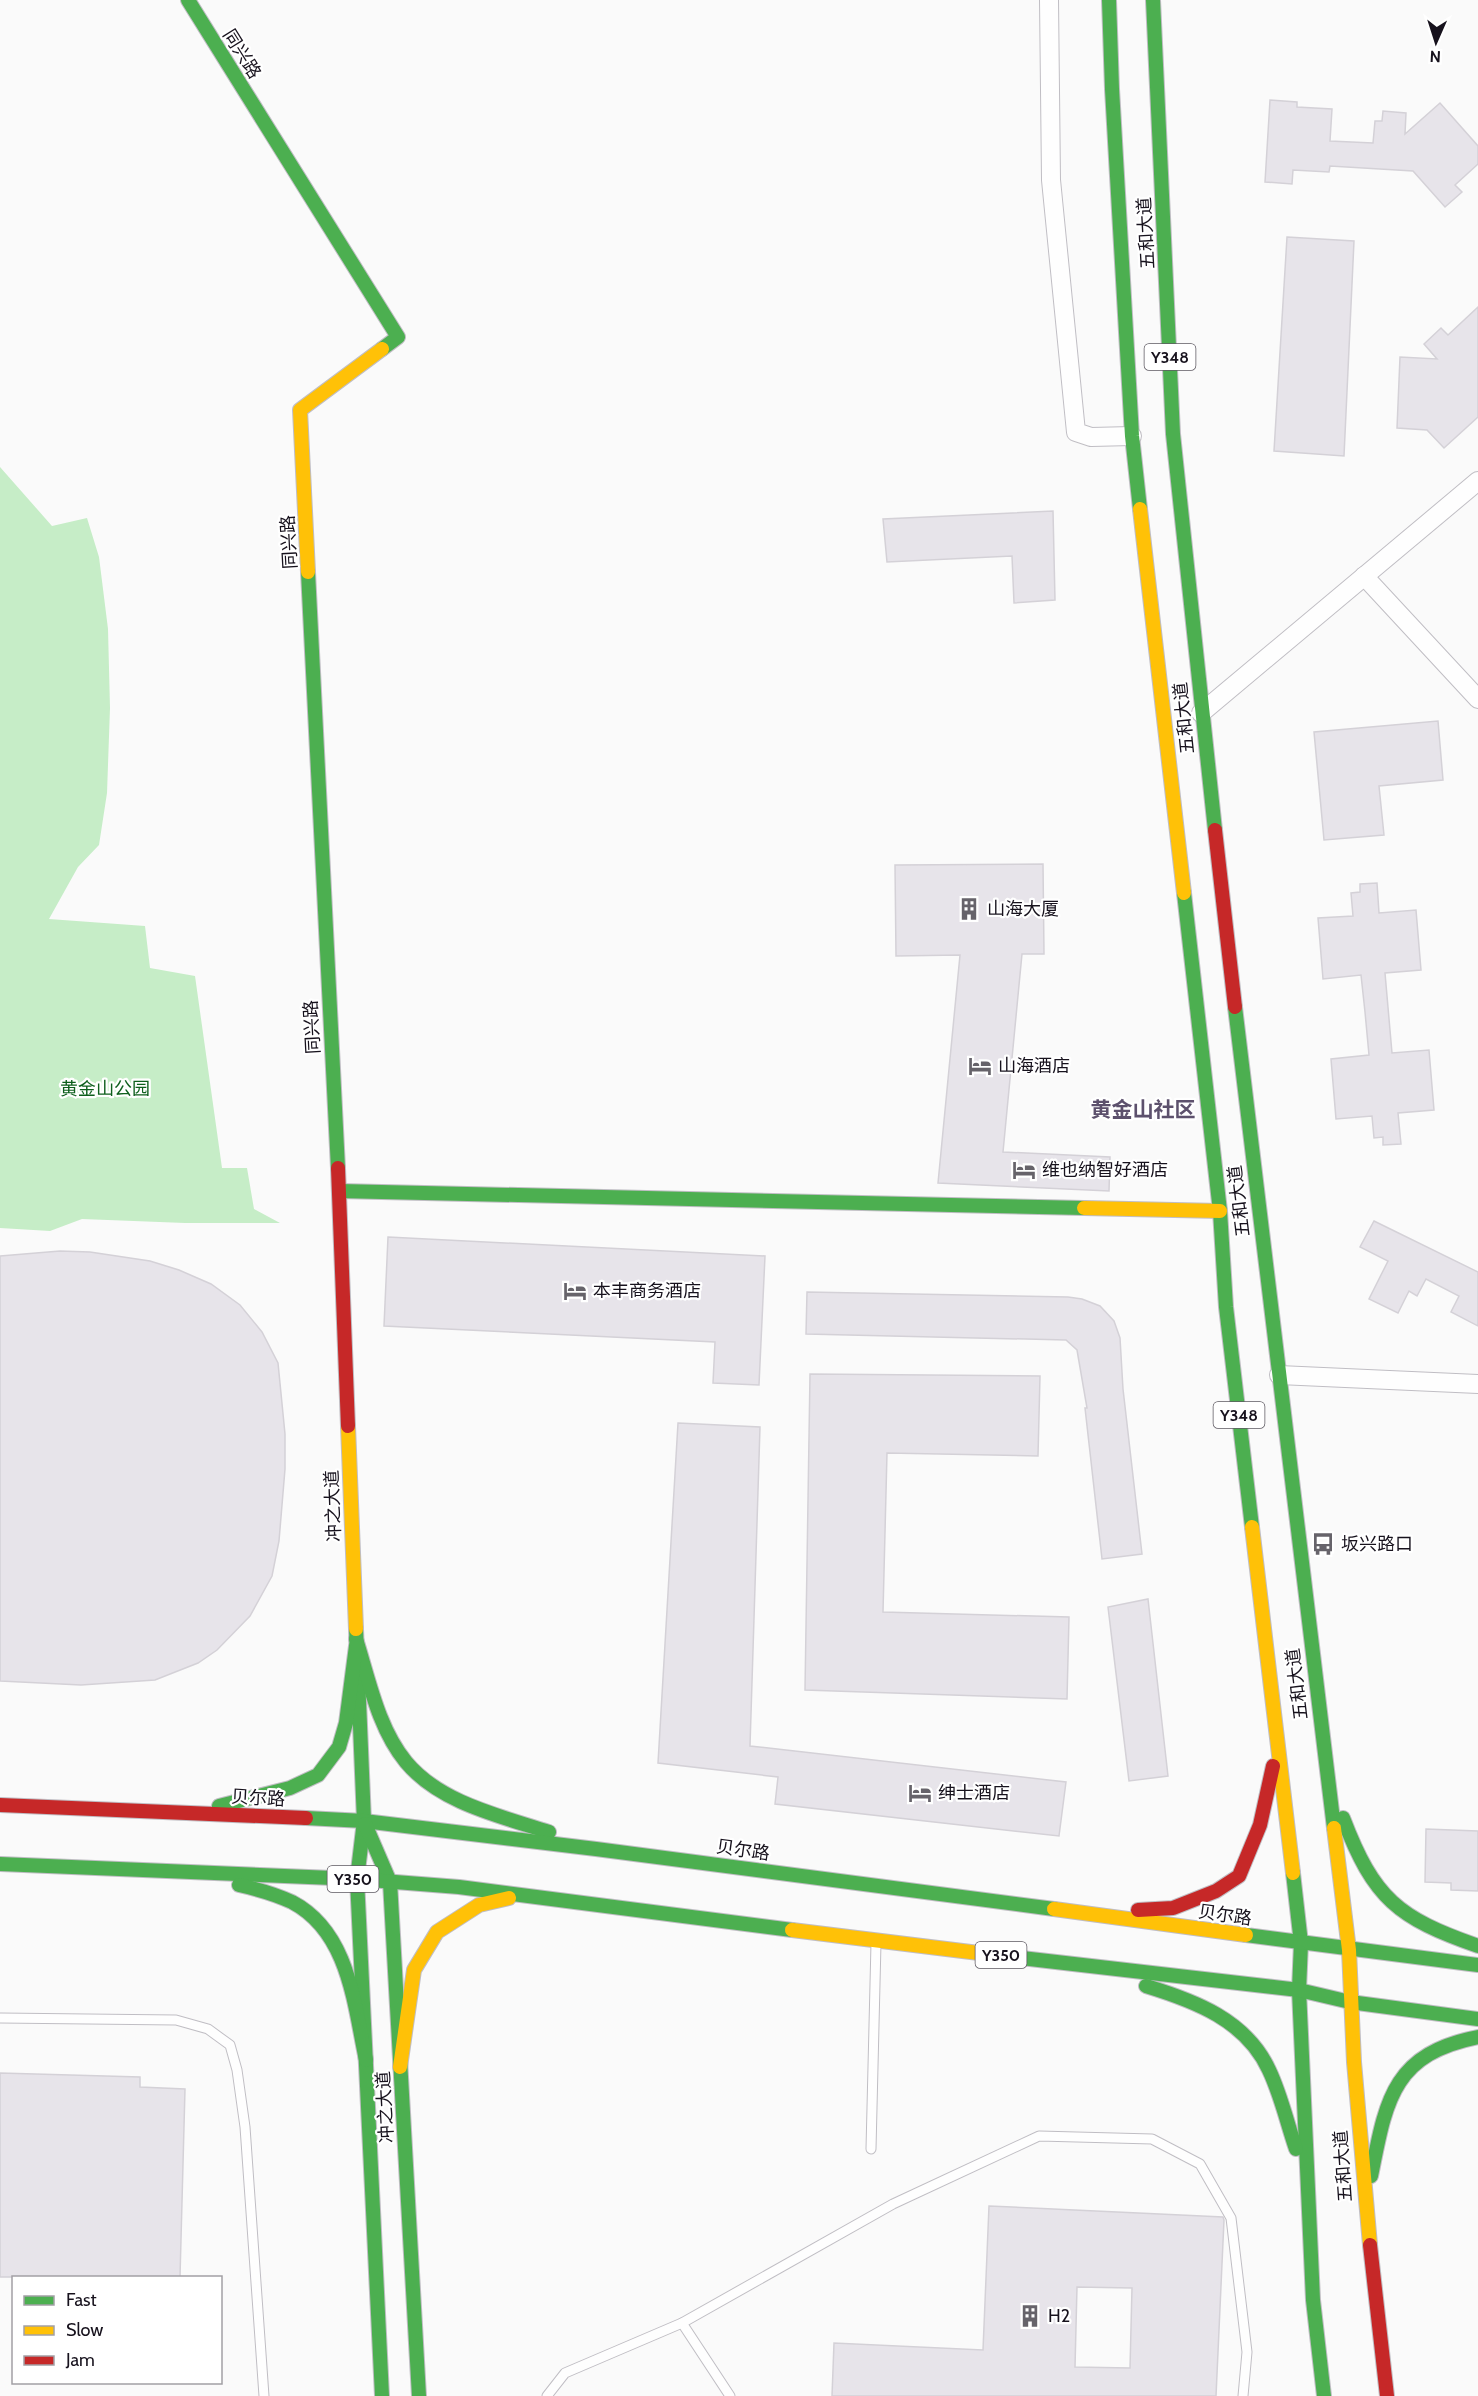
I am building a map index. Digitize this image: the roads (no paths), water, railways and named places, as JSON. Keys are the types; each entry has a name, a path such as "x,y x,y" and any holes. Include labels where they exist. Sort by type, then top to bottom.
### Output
{"main road":[{"name":"同兴路","path":"188,0 398,338 300,410 339,1191"},
{"name":"五和大道","path":"1109,0 1112,101 1132,436 1220,1211 1226,1308 1301,1943 1299,1990 1313,2300 1324,2396"},
{"name":"五和大道","path":"1154,0 1173,434 1201,713 1349,1950 1350,2002 1364,2207 1387,2396"},
{"path":"339,1191 1220,1211"},
{"name":"冲之大道","path":"339,1191 364,1821 357,1879 382,2396"},
{"path":"191,1813 290,1788 318,1775 339,1747 346,1724 356,1639"},
{"path":"356,1639 387,1728 406,1762 435,1788 458,1799 596,1849"},
{"path":"1086,1914 1173,1908 1216,1891 1239,1876 1260,1825 1278,1743"},
{"path":"1325,1764 1354,1850 1379,1888 1406,1914 1478,1946"},
{"name":"贝尔路","path":"0,1804 364,1821 596,1849 1349,1950 1478,1965"},
{"name":"冲之大道","path":"364,1821 390,1882 419,2396"},
{"name":"Y350","path":"0,1864 357,1879 459,1887 876,1941 1299,1990 1350,2002 1478,2019"},
{"path":"181,1872 267,1892 300,1907 329,1933 342,1958 366,2060"},
{"path":"400,2067 414,1970 437,1932 479,1905 524,1895"},
{"path":"1066,1963 1178,1995 1219,2013 1244,2032 1267,2066 1308,2187"},
{"path":"1364,2207 1386,2107 1401,2079 1423,2057 1465,2039 1478,2037"}],"street":[{"path":"1049,0 1051,180 1076,432 1091,437 1132,436"},
{"path":"1201,713 1478,481"},
{"path":"1364,576 1478,699"},
{"path":"1279,1375 1478,1384"}],"lane":[{"path":"871,2149 876,1941"},
{"path":"0,2018 176,2020 208,2029 230,2045 237,2070 245,2127 264,2396"},
{"path":"547,2396 565,2373 682,2323 893,2204 1039,2136 1152,2139 1200,2164 1231,2218 1247,2352 1243,2396"},
{"path":"682,2323 730,2396"}],"place":[{"name":"山海大厦","path":"969,909"},
{"name":"山海酒店","path":"980,1066"},
{"name":"维也纳智好酒店","path":"1024,1170"},
{"name":"本丰商务酒店","path":"575,1291"},
{"name":"坂兴路口","path":"1323,1544"},
{"name":"绅士酒店","path":"920,1793"},
{"name":"H2","path":"1030,2316"}],"district":[{"name":"黄金山社区","path":"1143,1109"}],"park label":[{"name":"黄金山公园","path":"105,1089"}]}
